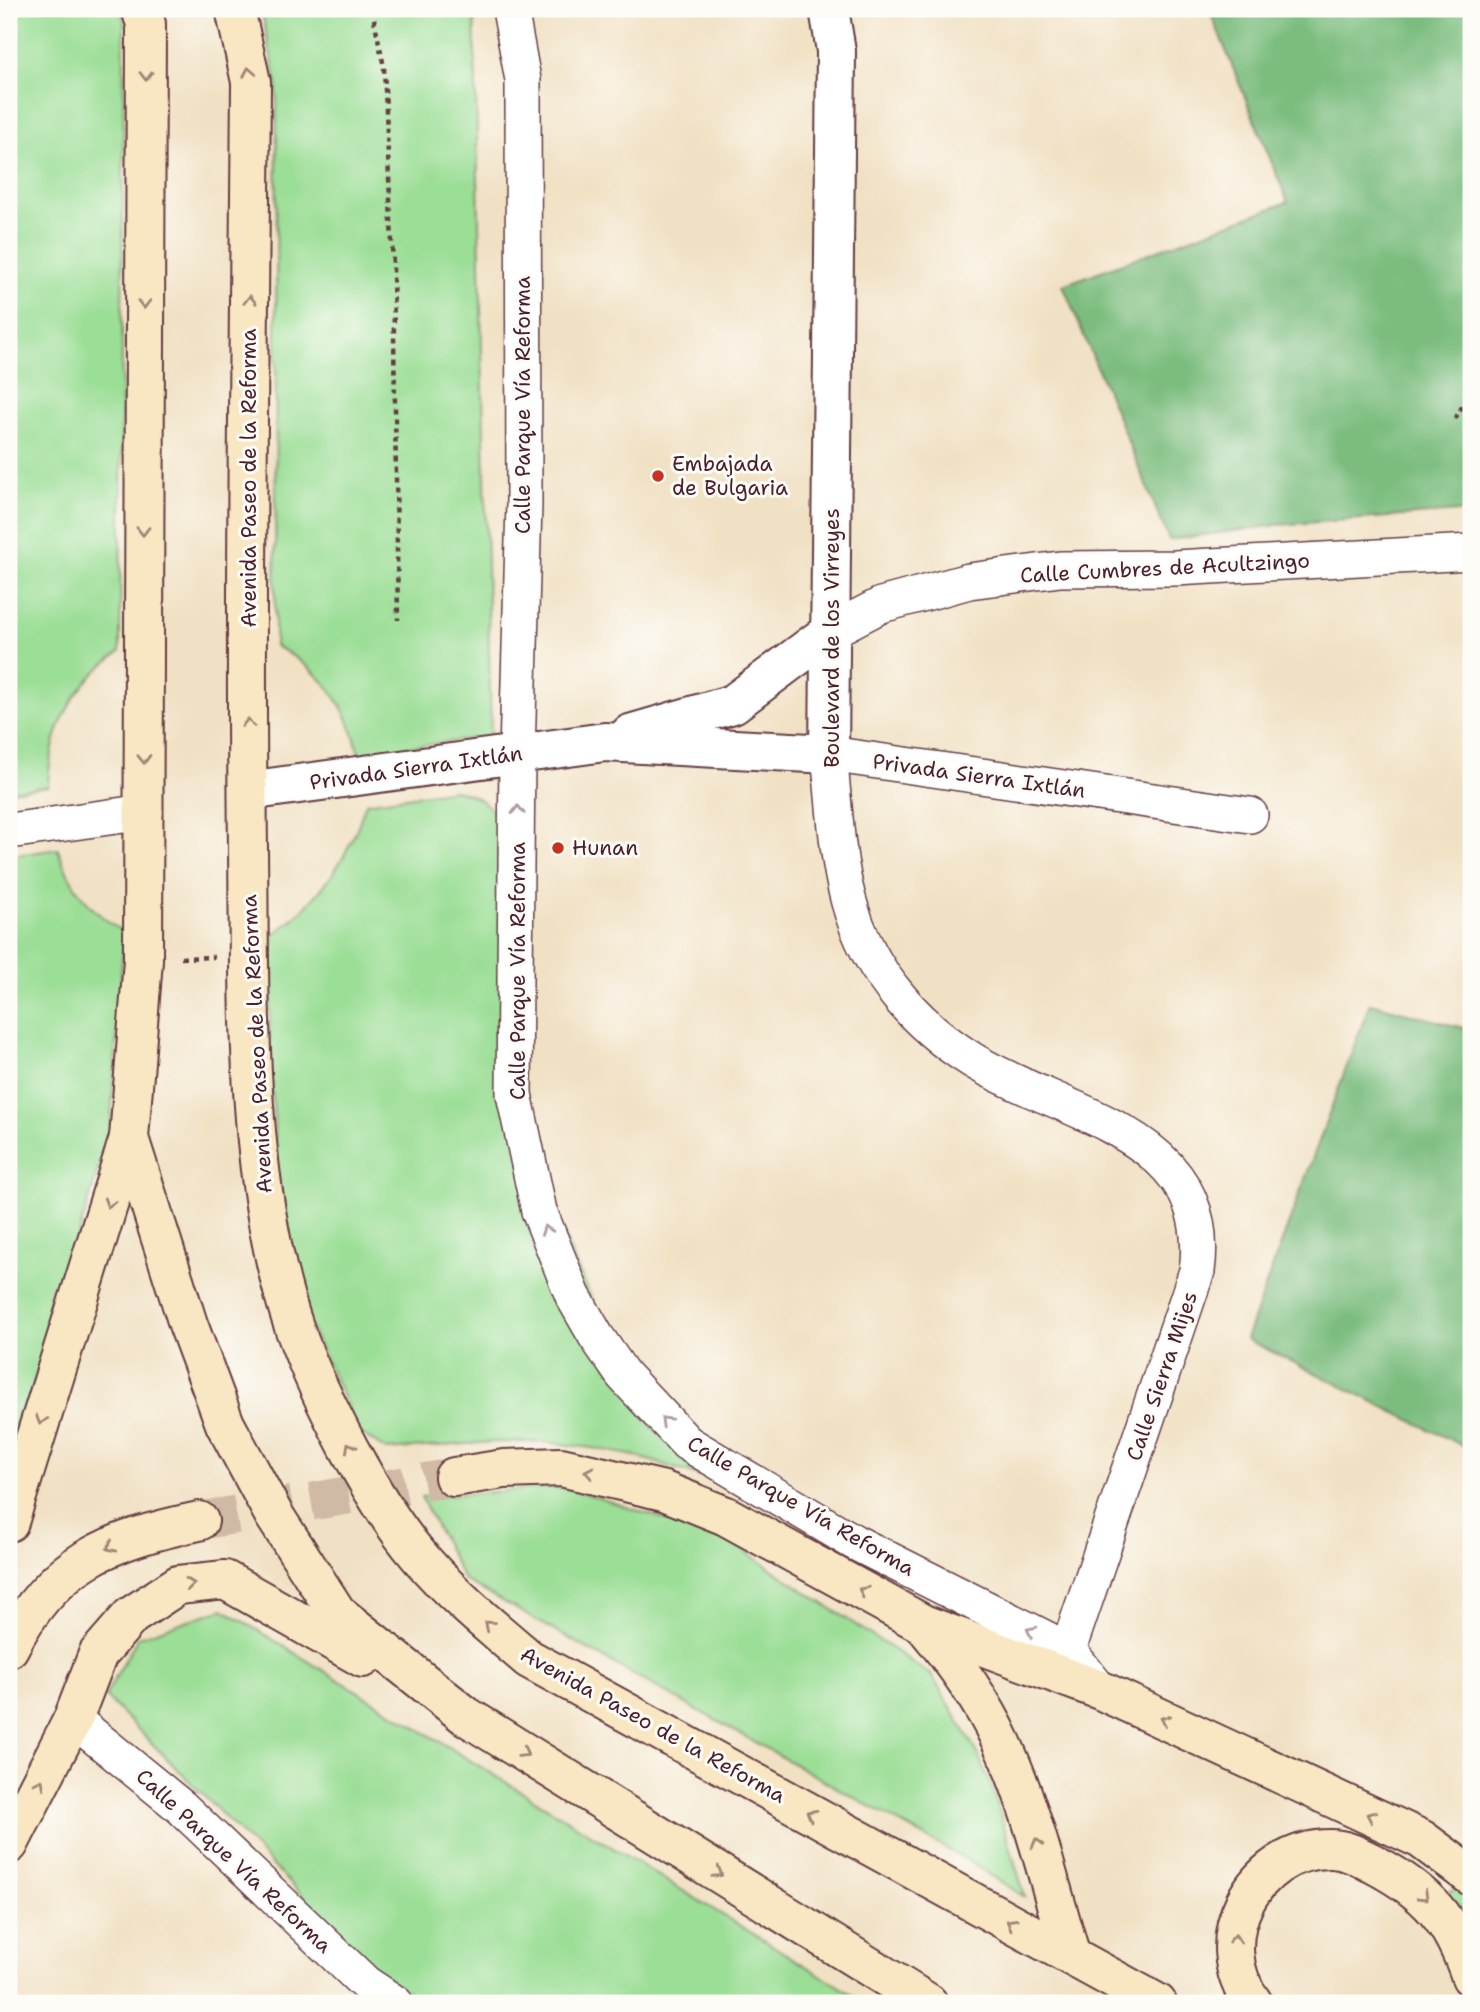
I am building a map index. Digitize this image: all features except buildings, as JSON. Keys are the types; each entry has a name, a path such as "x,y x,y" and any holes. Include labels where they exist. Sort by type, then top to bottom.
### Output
{"main road":[{"path":"9,1522 129,1138 143,960 145,812 142,630 146,24 141,9"},
{"name":"Avenida Paseo de la Reforma","path":"235,9 251,82 248,791 250,955 258,1162 279,1275 316,1382 375,1490 416,1554 466,1607 529,1659 1157,2003"},
{"path":"129,1138 188,1324 225,1424 274,1514 337,1613 466,1717"},
{"path":"454,1477 504,1469 561,1467 664,1491 726,1516 923,1624 1100,1690 1421,1839 1471,1876"},
{"path":"9,1648 25,1616 38,1598 69,1569 112,1545 156,1530 199,1521"},
{"path":"9,1844 73,1719 98,1654 131,1616 178,1585 225,1580 466,1717 928,2003"},
{"path":"923,1624 979,1699 1001,1741 1018,1784 1071,1956"},
{"path":"1253,2003 1238,1976 1234,1956 1238,1914 1247,1896 1266,1874 1291,1857 1310,1852 1350,1852 1415,1888 1451,1928 1471,1977"}],"street":[{"name":"Calle Parque Vía Reforma","path":"510,9 523,80 524,505 517,754 514,1094 539,1211 568,1286 596,1336 623,1375 687,1443 854,1542 1068,1650 1100,1690"},
{"name":"Boulevard de los Virreyes","path":"829,9 836,51 828,754 844,893 870,953 899,997 946,1042 973,1061 1115,1130"},
{"name":"Calle Cumbres de Acultzingo","path":"605,742 733,704 831,631 881,605 969,581 1060,569 1175,568 1471,552"},
{"name":"Privada Sierra Ixtlán","path":"248,791 605,742 828,754 1250,815"},
{"path":"9,831 145,812"},
{"name":"Calle Sierra Mijes","path":"1068,1650 1198,1271 1201,1246 1194,1208 1178,1176 1144,1145 1115,1130"},
{"name":"Calle Parque Vía Reforma","path":"73,1719 181,1807 365,1983 395,2003"},
{"path":"1421,1839 1471,1861"}],"path":[{"path":"372,9 384,67 393,265 398,620"},
{"path":"1455,419 1471,391"},
{"path":"143,960 250,955"}],"green space":[{"path":"9,9 120,9 124,20 120,652 89,679 67,710 53,745 48,786 9,791"},
{"path":"261,9 474,9 491,736 359,754 347,719 330,690 306,666 275,646 277,84"},
{"path":"1209,9 1471,9 1471,511 1277,525 1169,540 1063,285 1288,202"},
{"path":"455,790 483,802 502,825 502,1095 644,1418 703,1477 635,1456 546,1442 492,1442 386,1450 359,1432 309,1324 281,1216 269,1048 273,935 319,893 331,877 351,842 366,803"},
{"path":"58,849 75,887 91,907 124,932 110,1130 9,1465 9,856"},
{"path":"1370,1003 1471,1030 1471,1450 1246,1339"},
{"path":"565,1487 728,1540 931,1675 977,1752 994,1793 1025,1897 970,1862 464,1580 421,1497"},
{"path":"223,1609 866,2003 426,2003 382,1976 105,1696 138,1637"},
{"path":"1459,1888 1471,1894 1471,1919 1446,1893"}],"tunnel":[{"path":"199,1521 454,1477"}],"place":[{"name":"Embajada de Bulgaria","path":"658,476"},
{"name":"Hunan","path":"558,848"}]}
